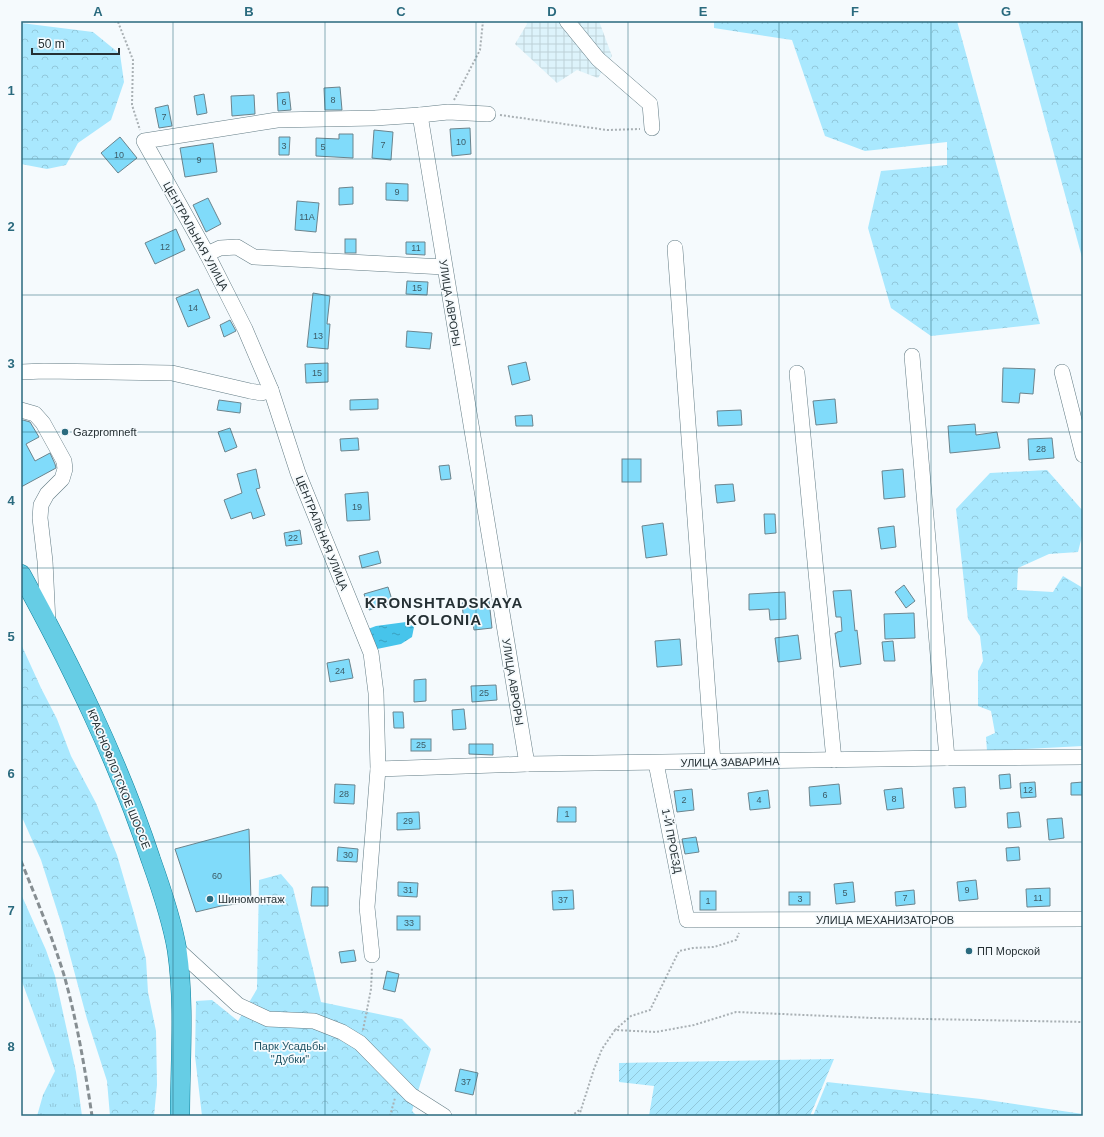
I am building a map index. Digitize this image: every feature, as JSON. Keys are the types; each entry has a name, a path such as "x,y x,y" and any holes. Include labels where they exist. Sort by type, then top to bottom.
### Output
{"main road":[{"name":"КРАСНОФЛОТСКОЕ ШОССЕ","path":"21,574 85,697 139,824 164,898 177,949 181,1009 180,1116"}],"street":[{"path":"567,21 598,59 650,104 652,128"},
{"path":"144,140 277,120 375,118 448,112 488,114"},
{"name":"УЛИЦА АВРОРЫ","path":"420,115 444,268 527,764"},
{"name":"ЦЕНТРАЛЬНАЯ УЛИЦА","path":"144,140 207,254 245,329 271,390 298,473 371,653 376,693 378,769 367,907 372,955"},
{"path":"207,254 220,248 237,247 254,257 444,268"},
{"path":"675,248 713,762"},
{"path":"912,356 947,758"},
{"path":"21,372 172,373 261,393 271,390"},
{"path":"1062,372 1083,455"},
{"path":"797,373 834,760"},
{"path":"21,410 35,414 43,423 64,461 65,469 62,479 47,494 41,505 40,518 45,561 48,624"},
{"name":"УЛИЦА ЗАВАРИНА","path":"378,769 527,764 947,758 1083,758"},
{"name":"1-Й ПРОЕЗД","path":"656,763 687,920"},
{"name":"УЛИЦА МЕХАНИЗАТОРОВ","path":"687,920 1083,919"},
{"path":"177,949 238,1005 268,1019 314,1021 342,1032 360,1044 411,1095 444,1116"}],"path":[{"path":"114,21 118,22 133,60 132,105 144,140"},
{"path":"448,112 480,50 483,21"},
{"path":"488,114 607,130 652,128"},
{"path":"579,1116 602,1049 615,1030 631,1016 650,1010 679,951 693,948 714,947 736,940 742,920"},
{"path":"366,1013 371,989 372,955"},
{"path":"615,1030 656,1032 694,1025 736,1012 873,1018 1083,1022"},
{"path":"390,1116 400,1085"},
{"path":"571,1116 582,1109"}],"shaded area":[{"path":"526,21 599,21 612,56 598,78 577,70 557,83 515,44 527,24"}],"green space":[{"path":"714,21 957,21 1040,324 931,336 891,308 868,228 881,171 947,165 947,142 865,151 825,136 792,40 714,28"},
{"path":"1018,21 1083,21 1083,261"},
{"path":"21,23 93,32 120,54 124,82 111,120 78,143 66,165 47,169 21,164"},
{"path":"1047,470 1083,511 1083,532 1078,552 1049,554 1018,568 1017,590 1053,592 1063,576 1083,588 1083,746 987,751 986,737 995,733 991,711 978,706 978,671 983,661 980,636 968,619 956,509 990,473"},
{"path":"21,644 57,719 71,756 96,803 117,855 133,910 146,959 148,992 156,1031 157,1085 154,1116 110,1116 107,1081 87,1019 62,926 41,860 21,815"},
{"name":"Парк Усадьбы \"Дубки\"","path":"281,874 293,888 321,1002 402,1019 431,1049 412,1111 417,1116 202,1116 195,1056 196,1001 212,1000 238,1021 257,989 259,880"},
{"path":"21,894 46,950 55,976 76,1072 82,1116 37,1116 43,1095 55,1071 21,979"},
{"path":"834,1059 810,1116 649,1116 654,1086 619,1082 619,1063"},
{"path":"827,1082 981,1099 1083,1114 1083,1116 813,1116"}],"water":[{"path":"406,622 414,627 412,637 401,644 377,649 368,629 376,626"}],"building":[{"path":"340,87 342,110 325,110 324,88"},
{"path":"289,92 291,110 278,111 277,93"},
{"path":"204,94 207,113 197,115 194,96"},
{"path":"254,95 255,114 232,116 231,96"},
{"path":"168,105 172,126 159,128 155,108"},
{"path":"470,128 471,154 452,156 450,129"},
{"path":"374,130 393,132 391,160 372,158"},
{"path":"339,134 353,134 353,158 316,156 316,138 339,139"},
{"path":"120,137 137,158 118,173 101,153"},
{"path":"279,137 290,137 289,155 279,155"},
{"path":"213,143 217,172 185,177 180,148"},
{"path":"386,183 408,184 408,201 386,200"},
{"path":"353,187 353,204 339,205 339,188"},
{"path":"208,198 221,224 206,232 193,205"},
{"path":"297,201 319,203 316,232 295,230"},
{"path":"176,229 185,250 155,264 145,243"},
{"path":"345,239 356,239 356,253 345,253"},
{"path":"406,242 425,242 425,255 406,254"},
{"path":"407,281 428,282 427,295 406,294"},
{"path":"198,289 210,318 188,327 176,298"},
{"path":"313,293 330,296 327,324 330,324 328,349 307,347"},
{"path":"230,320 236,331 224,337 220,325"},
{"path":"407,331 432,333 430,349 406,347"},
{"path":"526,362 530,380 512,385 508,366"},
{"path":"328,363 328,382 306,383 305,364"},
{"path":"1003,368 1035,369 1033,394 1020,393 1019,403 1002,402"},
{"path":"378,399 378,409 350,410 350,400"},
{"path":"835,399 837,423 816,425 813,401"},
{"path":"219,400 241,403 240,413 217,410"},
{"path":"741,410 742,425 718,426 717,411"},
{"path":"532,415 533,426 516,426 515,416"},
{"path":"23,420 30,422 39,437 26,444 35,461 50,453 56,468 21,487 21,421"},
{"path":"975,424 976,435 997,432 1000,448 950,453 948,426"},
{"path":"230,428 237,447 225,452 218,432"},
{"path":"358,438 359,450 341,451 340,439"},
{"path":"1052,438 1054,458 1029,460 1028,439"},
{"path":"622,459 641,459 641,482 622,482"},
{"path":"449,465 451,479 441,480 439,466"},
{"path":"256,469 260,488 256,489 265,515 253,519 251,512 231,519 224,500 242,493 237,474"},
{"path":"903,469 905,497 884,499 882,471"},
{"path":"733,484 735,501 717,503 715,485"},
{"path":"368,492 370,520 347,521 345,494"},
{"path":"764,514 775,514 776,533 765,534"},
{"path":"663,523 667,555 646,558 642,526"},
{"path":"894,526 896,547 881,549 878,528"},
{"path":"300,530 302,544 286,546 284,533"},
{"path":"378,551 381,563 362,568 359,556"},
{"path":"904,585 915,601 906,608 895,592"},
{"path":"388,587 393,603 369,610 364,594"},
{"path":"851,590 855,631 857,630 861,664 840,667 835,633 842,631 841,617 836,617 833,591"},
{"path":"785,592 786,619 770,620 769,609 749,610 749,594"},
{"path":"489,600 492,628 474,630 473,622 464,623 462,603"},
{"path":"914,613 915,638 885,639 884,614"},
{"path":"798,635 801,659 778,662 775,638"},
{"path":"680,639 682,665 657,667 655,641"},
{"path":"893,641 895,661 884,661 882,642"},
{"path":"349,659 353,678 330,682 327,663"},
{"path":"426,679 426,701 414,702 414,680"},
{"path":"496,685 497,700 472,702 471,686"},
{"path":"464,709 466,729 453,730 452,710"},
{"path":"393,712 403,712 404,728 394,728"},
{"path":"411,739 431,739 431,751 411,751"},
{"path":"469,744 493,744 493,755 469,754"},
{"path":"1010,774 1011,788 1000,789 999,775"},
{"path":"1035,782 1036,797 1021,798 1020,783"},
{"path":"1083,782 1083,795 1071,795 1071,783"},
{"path":"335,784 355,785 354,804 334,803"},
{"path":"839,784 841,804 810,806 809,787"},
{"path":"965,787 966,807 955,808 953,788"},
{"path":"902,788 904,808 887,810 884,790"},
{"path":"692,789 694,810 677,812 674,791"},
{"path":"768,790 770,808 750,810 748,793"},
{"path":"558,807 576,807 576,822 557,822"},
{"path":"419,812 420,829 397,830 397,813"},
{"path":"1019,812 1021,827 1008,828 1007,813"},
{"path":"1062,818 1064,838 1049,840 1047,819"},
{"path":"249,829 251,902 221,906 196,912 175,849"},
{"path":"696,837 699,852 685,854 682,839"},
{"path":"338,847 358,849 357,862 337,861"},
{"path":"1019,847 1020,860 1007,861 1006,848"},
{"path":"976,880 978,899 959,901 957,882"},
{"path":"398,882 418,883 417,897 398,896"},
{"path":"853,882 855,902 836,904 834,884"},
{"path":"312,887 328,887 328,906 311,906"},
{"path":"1050,888 1050,906 1027,907 1026,889"},
{"path":"573,890 574,909 553,910 552,891"},
{"path":"914,890 915,904 896,906 895,892"},
{"path":"700,891 716,891 716,910 700,910"},
{"path":"789,892 810,892 810,905 789,905"},
{"path":"397,916 420,916 420,930 397,930"},
{"path":"354,950 356,961 341,963 339,952"},
{"path":"387,971 399,974 395,992 383,989"},
{"path":"460,1069 478,1073 473,1095 455,1091"}],"railway":[{"path":"21,861 64,975 80,1045 92,1116"}],"place":[{"name":"Gazpromneft","path":"65,432"},
{"name":"Шиномонтаж","path":"210,899"},
{"name":"ПП Морской","path":"969,951"}],"district":[{"name":"KRONSHTADSKAYA KOLONIA","path":"444,610"}]}
